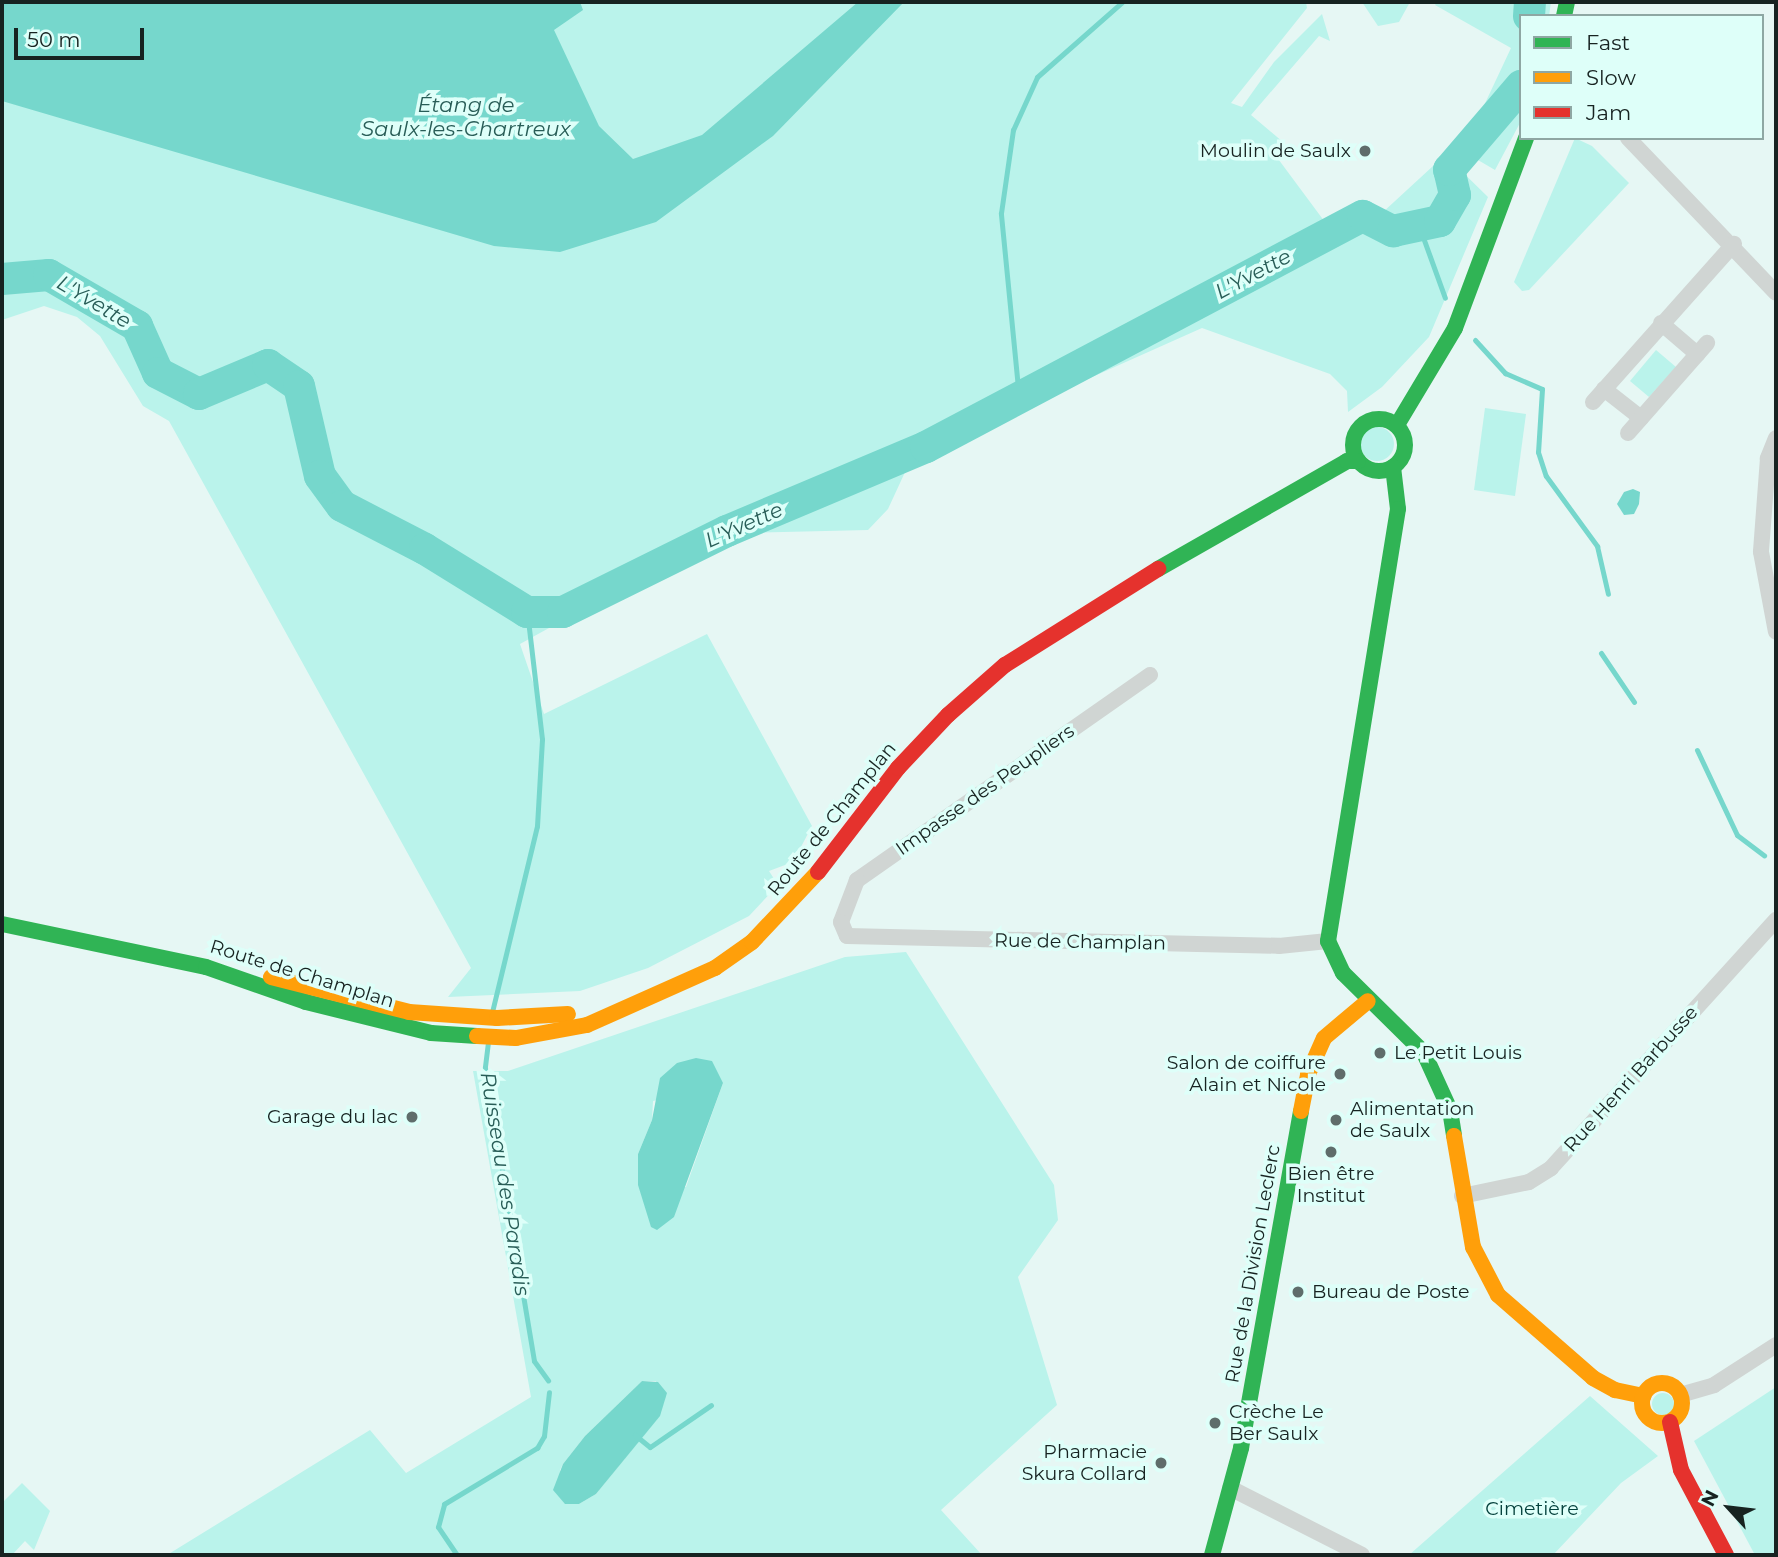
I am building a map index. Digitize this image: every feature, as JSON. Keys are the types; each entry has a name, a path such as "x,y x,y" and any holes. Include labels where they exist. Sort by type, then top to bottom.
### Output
{"main road":[{"path":"1397,425 1455,328 1524,140"},
{"path":"1393,467 1378,471 1358,461 1354,436 1365,423 1381,418 1397,425 1406,447 1393,467 1398,509 1328,941 1343,973 1368,1001 1424,1054 1450,1110 1462,1196 1473,1247 1498,1295 1593,1378 1615,1390 1643,1396 1661,1383 1680,1395 1681,1410 1670,1422"},
{"name":"Route de Champlan","path":"2,924 206,967 346,1012 431,1033 490,1037 587,1025 715,968 778,919 898,768 948,715 1005,665 1169,562 1329,471 1358,461"},
{"path":"206,967 262,975 409,1012 489,1018 599,1010 669,990"},
{"name":"Rue de la Division Leclerc","path":"1212,1555 1230,1488 1308,1074 1324,1038 1368,1001"},
{"path":"1643,1396 1648,1418 1670,1422"},
{"path":"1670,1422 1681,1470 1709,1530 1726,1555"}],"street":[{"path":"1630,140 1734,244 1776,293"},
{"path":"1593,402 1734,244"},
{"path":"1629,433 1702,349 1661,323"},
{"path":"1604,388 1641,418"},
{"path":"1776,438 1768,458 1761,552 1776,632"},
{"name":"Impasse des Peupliers","path":"841,922 857,880 1150,675"},
{"name":"Rue Henri Barbusse","path":"1462,1196 1528,1182 1550,1168 1776,920"},
{"name":"Rue de Champlan","path":"841,922 847,936 1279,946 1328,941"},
{"path":"1680,1395 1714,1385 1776,1345"},
{"path":"1230,1488 1362,1555"}],"green space":[{"path":"2,2 1306,2 1307,8 1231,103 1242,107 1274,62 1322,14 1330,41 1319,36 1251,115 1283,142 1273,152 1336,237 1382,213 1445,155 1488,197 1429,337 1382,387 1348,412 1347,391 1330,374 1202,328 940,445 906,470 888,509 868,530 744,533 676,558 520,644 544,714 707,634 812,826 793,862 769,871 778,885 749,916 648,968 580,991 448,997 471,968 169,421 143,406 100,336 77,317 44,306 2,320"},
{"path":"1362,2 1410,2 1399,22 1378,26"},
{"path":"1437,2 1551,2 1549,14 1519,14 1519,125 1495,170 1454,146 1480,114 1511,48 1435,5"},
{"path":"1574,140 1592,146 1629,183 1529,290 1522,291 1514,282"},
{"path":"1656,350 1676,367 1649,397 1630,381"},
{"path":"1485,408 1526,414 1515,496 1474,490"},
{"path":"1377,427 1389,432 1394,444 1389,456 1377,461 1365,456 1360,444 1365,432"},
{"path":"906,952 1054,1185 1058,1220 1018,1277 1057,1405 941,1510 982,1555 167,1555 370,1430 406,1473 531,1397 473,1071 508,1071 845,957","holes":["723,1083 686,1187 638,1185 638,1154 652,1120 653,1101","642,1381 656,1381 660,1415 596,1494 579,1504 560,1470 563,1464 585,1436"]},
{"path":"1776,1387 1776,1555 1755,1555 1694,1441"},
{"path":"1663,1393 1671,1396 1674,1404 1671,1412 1663,1415 1655,1412 1652,1404 1655,1396"},
{"name":"Cimetière","path":"1590,1396 1658,1456 1621,1483 1553,1555 1409,1555"},
{"path":"22,1483 50,1511 34,1550 25,1541 12,1555 2,1555 2,1503"}],"water":[{"name":"Étang de Saulx-les-Chartreux","path":"2,2 580,2 583,10 554,30 599,126 633,159 702,135 858,2 904,2 773,136 656,222 560,252 494,246 2,101"},
{"path":"1633,489 1640,492 1639,504 1634,514 1624,515 1617,504 1624,492"},
{"path":"696,1058 712,1061 723,1083 674,1217 657,1230 651,1227 638,1185 638,1154 652,1120 660,1078 677,1063"},
{"path":"642,1381 658,1382 667,1393 660,1416 596,1494 579,1504 565,1504 553,1490 563,1464 585,1436"}],"waterway":[{"path":"1019,398 1001,213 1013,130 1037,77 1122,2"},
{"name":"L'Yvette","path":"1529,14 1530,2"},
{"name":"L'Yvette","path":"2,279 49,275 137,326 158,373 199,394 268,365 299,386 320,476 342,506 425,549 527,612 563,612 727,531 926,447 1363,216 1393,231 1440,221 1455,195 1449,170 1519,88"},
{"path":"1420,229 1445,298"},
{"path":"1475,340 1505,373 1542,389 1538,452 1546,476 1597,546 1608,594"},
{"name":"Ruisseau des Paradis","path":"492,1012 537,826 542,739 527,612"},
{"path":"1601,653 1634,702"},
{"path":"1697,750 1737,835 1764,855"},
{"name":"Ruisseau des Paradis","path":"488,1042 485,1068 534,1361 548,1380"},
{"name":"Ruisseau des Paradis","path":"457,1555 438,1527 444,1504 537,1448 544,1436 549,1392"},
{"path":"635,1435 650,1447 711,1405"}],"traffic: fast":[{"path":"1564,14 1567,2"},
{"path":"1397,425 1455,328 1525,140"},
{"path":"1379,419 1398,426 1405,445 1398,464 1379,471 1360,464 1353,445 1360,426 1379,419"},
{"path":"1158,569 1347,461 1358,461"},
{"path":"1393,467 1398,509 1328,941 1343,973 1424,1053 1450,1110 1454,1136"},
{"path":"2,924 206,967 306,1002 431,1033 477,1036"},
{"path":"1212,1555 1241,1448 1301,1111"}],"traffic: slow":[{"path":"477,1036 516,1038 587,1025 715,968 752,942 818,872"},
{"path":"271,977 409,1012 497,1018 568,1014"},
{"path":"1301,1111 1308,1074 1324,1038 1368,1001"},
{"path":"1454,1136 1473,1247 1498,1295 1593,1378 1615,1390 1643,1396"},
{"path":"1662,1383 1676,1389 1682,1403 1676,1417 1662,1423 1648,1417 1642,1403 1648,1389 1662,1383"}],"traffic: jam":[{"path":"818,872 898,768 948,715 1005,665 1158,569"},
{"path":"1670,1422 1681,1470 1726,1555"}],"place":[{"name":"Moulin de Saulx","path":"1365,151"},
{"name":"Le Petit Louis","path":"1380,1053"},
{"name":"Salon de coiffure Alain et Nicole","path":"1340,1074"},
{"name":"Garage du lac","path":"412,1117"},
{"name":"Alimentation de Saulx","path":"1336,1120"},
{"name":"Bien être Institut","path":"1331,1152"},
{"name":"Bureau de Poste","path":"1298,1292"},
{"name":"Crèche Le Ber Saulx","path":"1215,1423"},
{"name":"Pharmacie Skura Collard","path":"1161,1463"}]}
